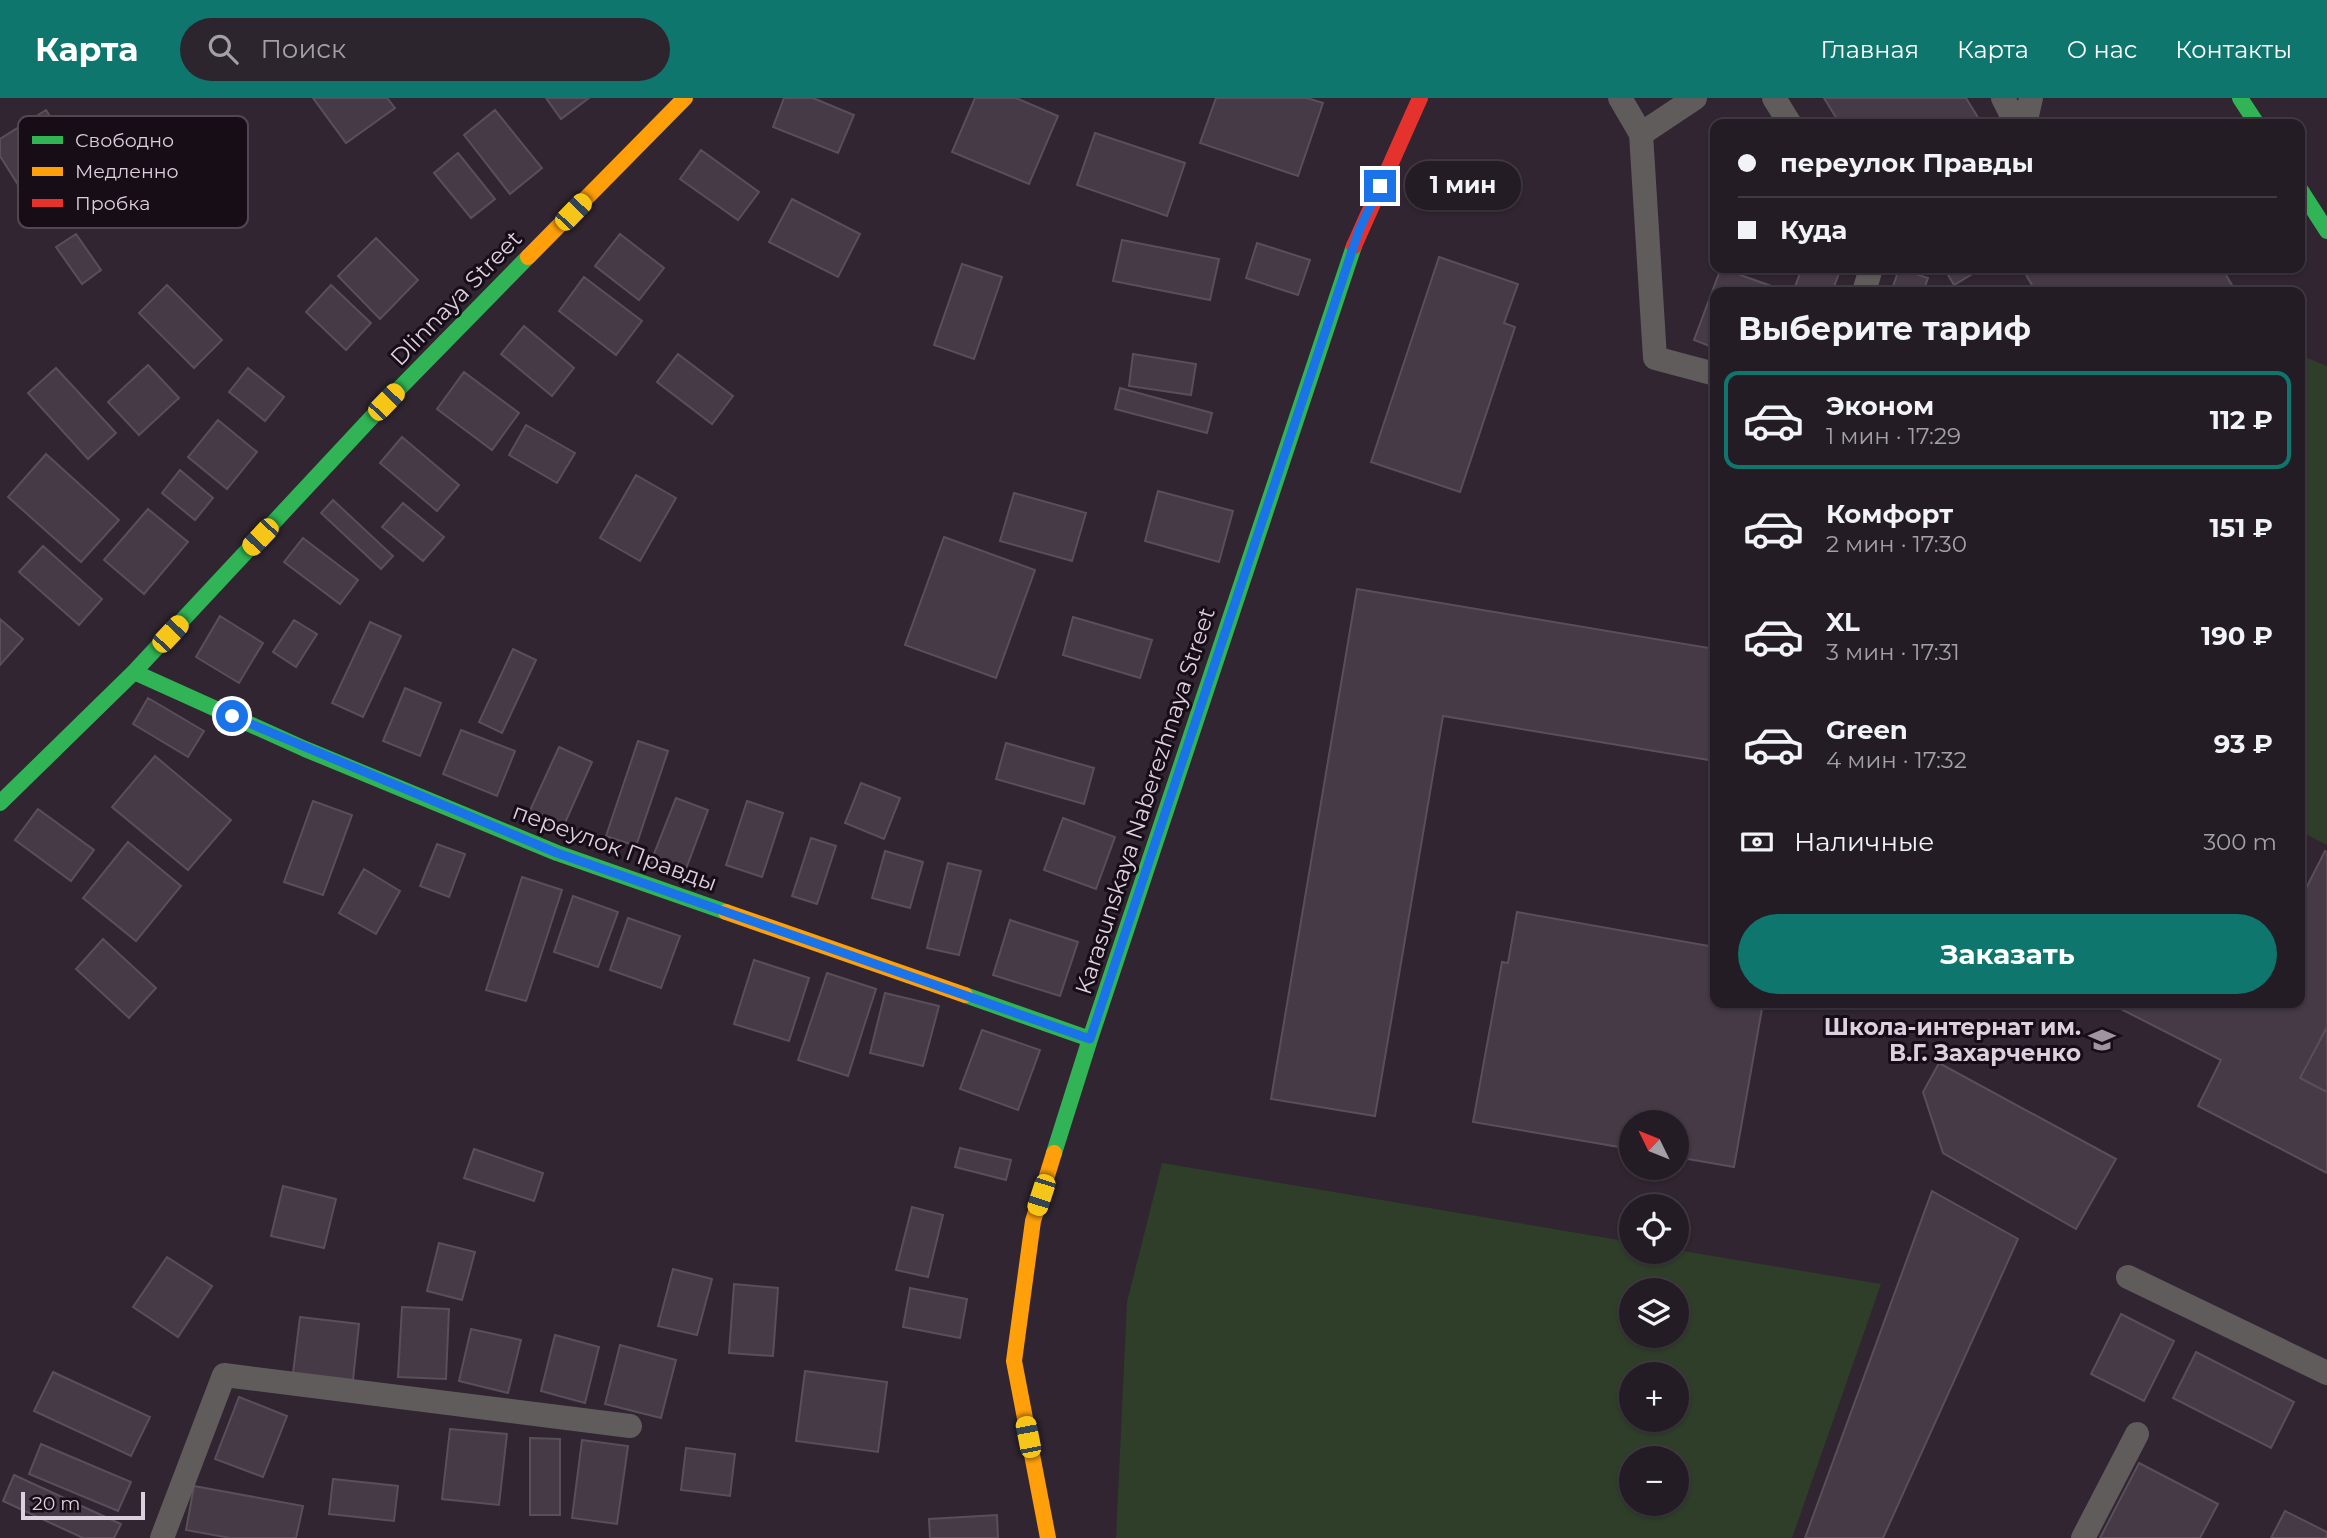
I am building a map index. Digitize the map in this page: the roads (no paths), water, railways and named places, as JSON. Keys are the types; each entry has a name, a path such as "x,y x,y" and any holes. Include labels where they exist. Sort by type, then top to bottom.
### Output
{"street":[{"name":"Dlinnaya Street","path":"0,803 134,672 386,402 685,98"},
{"name":"Karasunskaya Naberezhnaya Street","path":"1048,1538 1014,1361 1033,1221 1090,1039 1359,230 1420,98"},
{"path":"2240,98 2254,119"},
{"path":"2305,197 2327,232"},
{"name":"переулок Правды","path":"134,672 306,749 557,853 1090,1039"}],"lane":[{"path":"1620,98 1642,135 1655,358 1710,373"},
{"path":"1642,135 1695,98"},
{"path":"1774,98 1787,119"},
{"path":"2003,98 2014,119"},
{"path":"2026,119 2031,98"},
{"path":"2128,1277 2327,1373"},
{"path":"162,1538 224,1375 630,1426"},
{"path":"2083,1538 2137,1434"}],"place":[{"name":"Школа-интернат им. В.Г. Захарченко","path":"2102,1040"}]}
